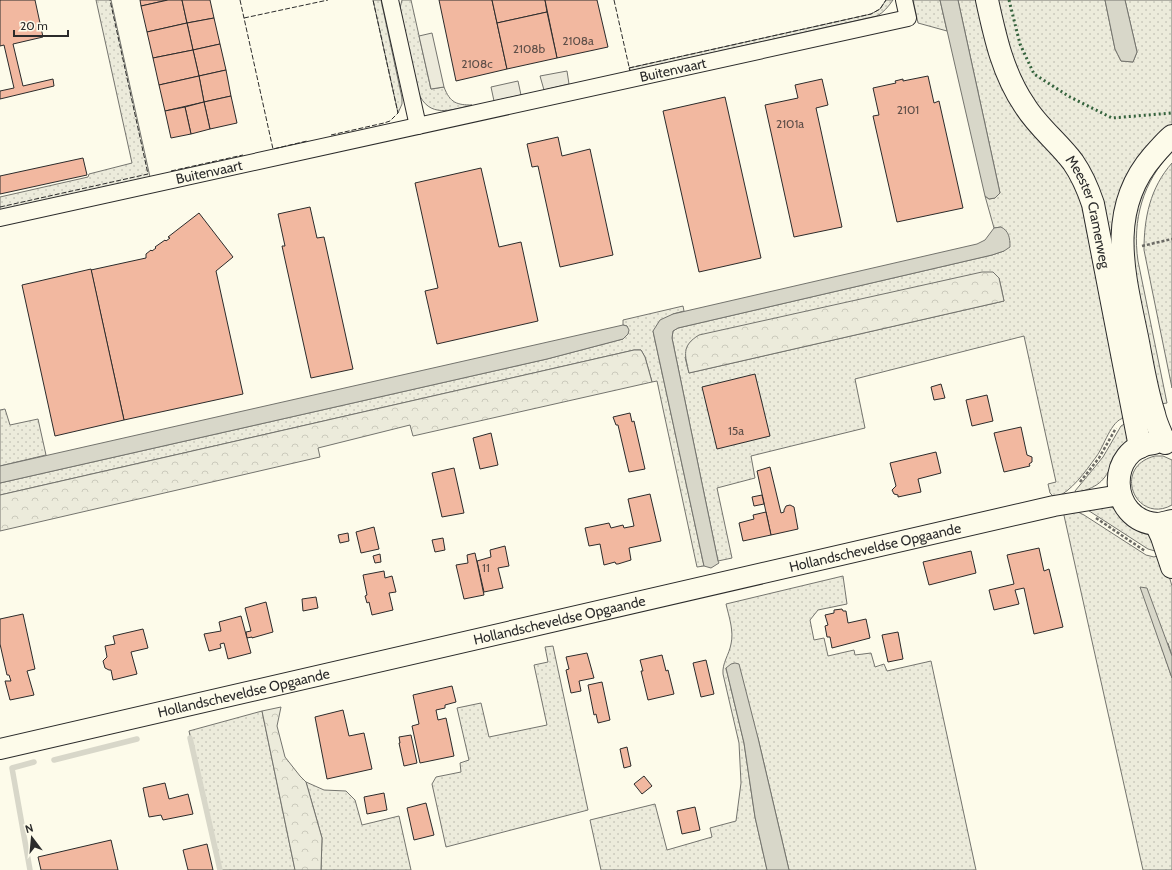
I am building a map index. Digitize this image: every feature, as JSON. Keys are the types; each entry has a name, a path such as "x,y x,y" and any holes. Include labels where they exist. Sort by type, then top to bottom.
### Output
{"main road":[{"name":"Meester Cramerweg","path":"987,0 998,49 1015,91 1038,124 1072,161 1089,194 1098,225 1103,262 1140,447"},
{"name":"Meester Cramerweg","path":"1169,443 1154,415 1147,386 1124,274 1122,244 1126,209 1135,184 1147,163 1172,136"},
{"path":"1169,443 1150,443 1131,453 1119,472 1119,478 1120,495 1124,505 1141,520 1164,523 1170,559"}],"street":[{"path":"390,0 418,126"},
{"name":"Buitenvaart","path":"0,218 908,18 904,0"},
{"name":"Hollandscheveldse Opgaande","path":"0,749 1054,506 1120,495"}],"path":[{"path":"1140,246 1172,239"},
{"path":"1078,483 1100,458 1119,424 1135,419"},
{"path":"1096,518 1148,552 1170,559"}],"green space":[{"path":"96,0 111,0 150,177 0,210 0,197 88,177 89,174 132,163"},
{"path":"373,0 381,0 402,98 402,104 398,113"},
{"path":"402,0 411,0 431,89 444,87 449,97 458,104 472,105 456,109 441,110 428,106 423,101 418,92 400,8"},
{"path":"886,0 893,0 882,13 877,16 630,71 629,68 871,14 880,9"},
{"path":"913,0 940,0 947,31 918,23"},
{"path":"958,0 981,0 989,40 1078,186 1124,418 1115,424 1099,453 1087,469 1073,486 1061,495 1055,498 1050,493 1048,484 1056,482 1024,336 855,379 865,428 751,456 755,478 717,488 732,558 718,561 672,338 673,331 678,328 1004,251 1001,227 994,228 985,196 989,199 995,198 1000,193","holes":["999,278 1004,301 689,373 685,357"]},
{"path":"993,0 1105,0 1115,49 1121,61 1133,62 1137,52 1125,0 1172,0 1172,128 1115,243 1107,243 1020,86"},
{"path":"1172,144 1172,152 1162,163 1147,188 1138,216 1137,231 1138,261 1167,403 1160,404 1131,274 1130,221 1153,165"},
{"path":"1172,163 1172,388 1144,250 1144,238 1147,215 1153,193 1164,173"},
{"path":"982,272 993,272 999,278 1004,301 689,373 686,361 687,347 693,339 699,335"},
{"path":"683,306 684,311 673,314 653,331 704,566 697,567 657,381 652,382 645,357 641,350 634,350 0,495 0,483 547,359 623,339 628,334 627,326 623,325 623,320"},
{"path":"634,350 641,350 645,357 652,382 413,436 410,425 318,448 320,457 0,531 0,495"},
{"path":"5,409 10,425 38,419 46,455 0,466 0,410"},
{"path":"1126,423 1128,440 1105,477 1092,488 1076,493 1075,491 1103,457 1121,426"},
{"path":"1155,456 1163,456 1172,460 1172,505 1159,509 1148,507 1139,501 1134,492 1132,482 1134,471 1142,462"},
{"path":"1107,505 1150,534 1155,551 1148,549 1083,507"},
{"path":"1063,511 1078,512 1146,555 1154,557 1157,556 1164,559 1172,586 1172,656 1168,643 1161,645 1172,678 1172,870 1143,870"},
{"path":"843,576 847,604 818,610 810,620 814,640 824,638 828,656 854,650 855,655 871,653 875,667 884,664 887,671 931,661 976,870 789,870 758,738 726,668 744,743 755,817 767,870 601,870 590,820 655,804 667,850 712,837 710,828 736,821 741,783 739,743 723,674 732,639 731,624 726,604"},
{"path":"553,646 588,810 446,847 432,784 436,777 461,772 460,763 469,760 457,708 481,703 489,737 547,725 534,665 548,662 545,647"},
{"path":"281,707 277,726 285,757 306,782 322,838 321,870 295,870 262,711"},
{"path":"262,711 295,870 219,870 189,731"},
{"path":"306,782 324,790 346,791 355,800 362,825 399,816 411,870 321,870 322,838"}],"shaded area":[{"path":"940,0 958,0 1000,193 995,198 989,199 985,196"},
{"path":"1105,0 1125,0 1137,52 1133,62 1121,61 1115,49"},
{"path":"432,33 444,87 431,89 419,36"},
{"path":"567,71 569,84 544,90 540,76"},
{"path":"518,81 521,95 494,101 491,87"},
{"path":"1001,227 1008,235 1010,247 1004,251 992,255 678,328 673,331 672,338 719,563 711,568 704,566 653,331 660,320 673,314 977,244 985,240 994,228"},
{"path":"623,325 627,326 629,330 628,334 623,339 547,359 0,483 0,466"},
{"path":"1140,587 1147,588 1172,656 1172,678"},
{"path":"735,663 739,664 789,870 767,870 755,817 744,743 726,668"}],"building":[{"path":"0,0 35,0 43,37 13,44 23,86 53,79 54,86 0,99 0,91 14,88 4,45 0,46"},
{"path":"140,0 168,0 141,6"},
{"path":"168,0 182,0 187,23 147,32 141,6"},
{"path":"182,0 210,0 214,18 187,23"},
{"path":"439,0 492,0 507,69 456,81"},
{"path":"492,0 545,0 547,12 497,23"},
{"path":"545,0 597,0 608,47 557,58"},
{"path":"547,12 557,58 507,69 497,23"},
{"path":"214,18 220,44 193,50 187,23"},
{"path":"187,23 193,50 153,58 147,32"},
{"path":"220,44 226,70 199,76 193,50"},
{"path":"193,50 199,76 159,85 153,58"},
{"path":"226,70 231,96 204,102 199,76"},
{"path":"199,76 204,102 165,111 159,85"},
{"path":"928,76 934,103 939,101 963,208 897,222 873,116 879,115 873,88 896,83 895,81 903,79 903,81"},
{"path":"822,79 828,105 816,108 842,227 794,237 765,105 798,98 795,85"},
{"path":"231,96 237,123 210,129 204,102"},
{"path":"725,97 761,258 699,272 663,111"},
{"path":"204,102 210,129 191,134 185,107"},
{"path":"185,107 191,134 171,138 165,111"},
{"path":"558,137 562,156 590,149 613,255 560,267 538,166 532,167 527,144"},
{"path":"83,158 87,175 0,194 0,176"},
{"path":"481,168 499,247 521,242 538,321 437,344 425,291 438,288 415,183"},
{"path":"310,207 317,238 324,237 353,369 311,378 282,246 285,246 278,214"},
{"path":"199,213 233,257 216,271 243,394 124,420 91,270 146,258 146,254 170,238 168,237"},
{"path":"91,269 124,420 55,436 22,285"},
{"path":"755,374 770,436 717,449 702,387"},
{"path":"941,384 945,398 934,400 931,387"},
{"path":"987,395 993,421 972,426 966,400"},
{"path":"630,413 632,422 634,421 645,469 629,472 618,425 616,425 613,417"},
{"path":"1021,427 1027,455 1032,457 1032,462 1029,464 1030,466 1004,472 994,433"},
{"path":"491,433 498,465 480,469 473,438"},
{"path":"936,452 941,473 918,479 921,492 898,497 898,495 894,494 892,490 896,486 890,463"},
{"path":"770,467 781,513 784,512 786,506 790,505 794,507 798,529 771,535 757,471"},
{"path":"454,468 464,513 442,517 432,473"},
{"path":"650,494 661,541 629,548 631,560 618,564 615,562 604,565 600,544 589,546 585,528 609,523 611,528 623,525 624,528 634,526 628,499"},
{"path":"762,495 764,504 754,506 752,497"},
{"path":"766,512 771,535 743,541 739,523 754,519 753,515"},
{"path":"374,527 379,549 361,553 356,532"},
{"path":"348,533 349,541 340,543 338,535"},
{"path":"443,538 445,550 435,552 432,540"},
{"path":"505,546 509,566 498,568 503,588 484,592 477,561 491,557 490,550"},
{"path":"1039,548 1044,571 1049,569 1063,627 1034,634 1024,588 1015,590 1019,604 994,610 989,590 1014,584 1007,555"},
{"path":"971,551 976,573 929,585 923,562"},
{"path":"475,553 484,595 464,599 456,565 468,563 467,555"},
{"path":"380,554 381,562 375,563 373,556"},
{"path":"384,571 385,578 392,576 396,592 389,593 393,610 372,615 369,602 367,603 365,596 367,595 363,575"},
{"path":"316,597 318,608 303,611 302,599"},
{"path":"266,602 273,632 247,638 246,632 251,631 245,608"},
{"path":"842,609 843,611 846,611 848,623 866,619 870,638 832,648 830,637 827,637 825,626 828,625 825,615 834,613 834,610"},
{"path":"23,614 35,669 27,671 34,695 10,700 5,681 11,681 9,675 7,675 0,644 0,619"},
{"path":"241,616 251,653 228,659 224,643 220,644 221,648 209,651 204,634 221,631 219,622"},
{"path":"143,629 148,648 131,652 137,674 113,680 111,670 105,668 103,661 107,657 105,646 115,644 113,636"},
{"path":"898,632 903,659 888,662 882,635"},
{"path":"587,653 594,678 579,681 581,691 571,693 566,670 569,669 566,657"},
{"path":"662,655 666,671 668,670 674,694 648,700 640,660"},
{"path":"706,660 714,694 701,697 693,663"},
{"path":"602,682 610,720 598,723 596,714 594,715 588,685"},
{"path":"452,686 456,702 445,705 445,708 436,710 438,720 446,718 454,756 420,763 412,726 419,724 413,695"},
{"path":"343,710 349,736 364,733 372,769 327,779 315,717"},
{"path":"411,735 417,763 404,766 399,737"},
{"path":"627,747 631,766 624,768 620,749"},
{"path":"644,776 652,786 642,794 634,784"},
{"path":"165,783 169,799 188,794 193,814 163,820 161,815 149,817 143,788"},
{"path":"384,793 387,810 367,814 364,797"},
{"path":"426,803 434,835 414,840 407,808"},
{"path":"695,807 700,830 682,834 677,811"},
{"path":"111,840 118,870 41,870 38,857"},
{"path":"207,844 213,870 188,870 183,850"}],"waterway":[{"path":"190,738 220,870"},
{"path":"54,760 137,739"},
{"path":"30,870 12,768 34,762"}],"hedge":[{"path":"1009,0 1020,44 1034,74 1070,97 1112,118 1172,113"}],"fence":[{"path":"0,207 148,174 110,0"},
{"path":"240,0 273,149 307,141"},
{"path":"244,18 328,0"},
{"path":"331,135 384,123 390,121 398,113 373,0"},
{"path":"614,0 630,71"},
{"path":"629,68 871,14 880,9 886,0"},
{"path":"171,171 243,155"}]}
